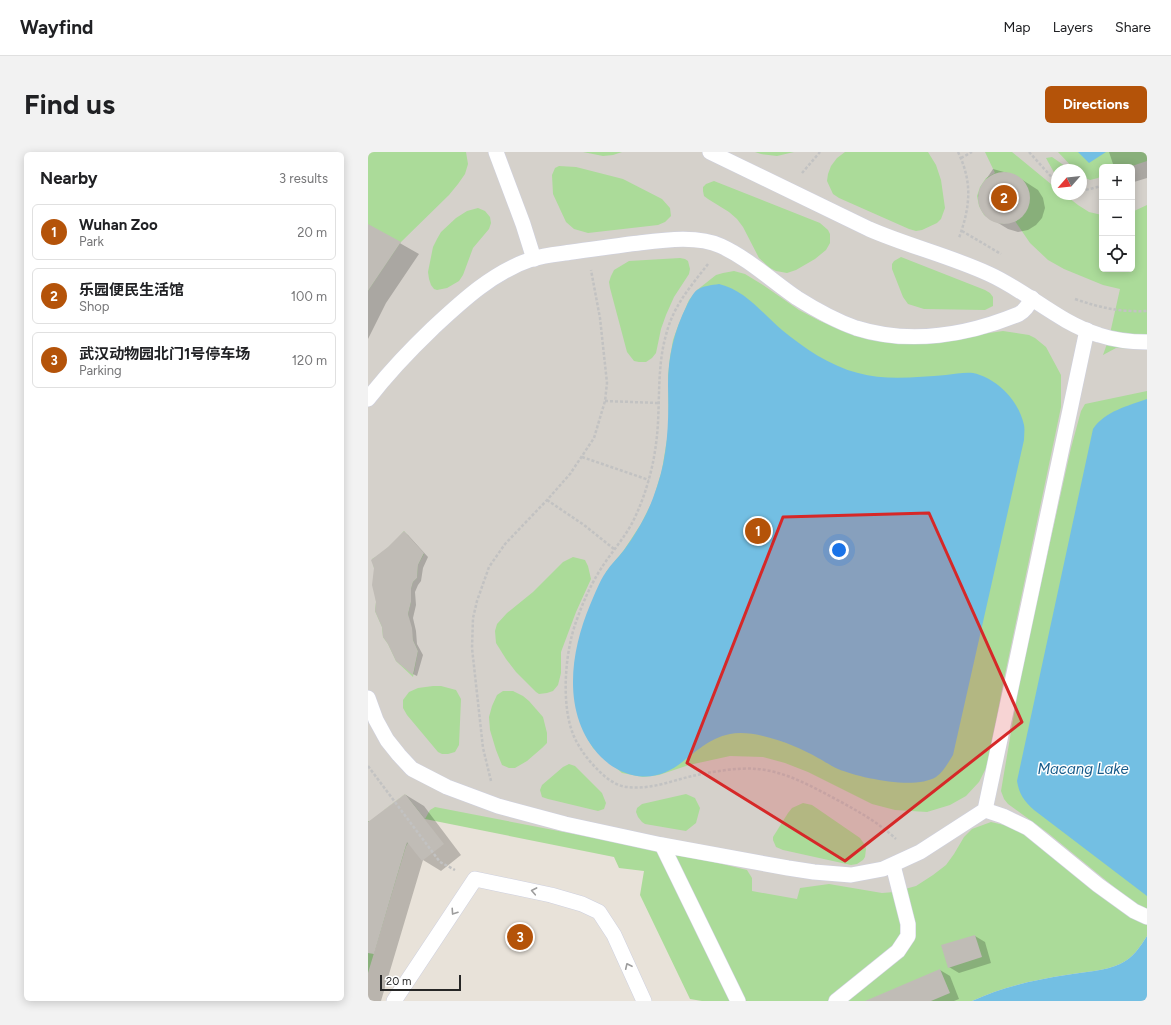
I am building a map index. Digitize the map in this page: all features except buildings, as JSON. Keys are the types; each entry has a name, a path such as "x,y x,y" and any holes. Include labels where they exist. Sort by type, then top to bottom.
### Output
{"lane":[{"path":"496,152 534,258"},
{"path":"710,152 889,238 991,275 1072,323 1087,330 1109,338 1147,342"},
{"path":"368,399 408,352 448,314 478,289 500,274 534,258 650,242 701,240 721,246 748,261 796,297 820,312 857,328 889,334 930,336 959,333 982,327 1019,314 1028,307 1032,298"},
{"path":"368,698 376,720 387,740 412,769 446,787 498,806 565,824 662,845 814,872 851,875 868,872 893,864 912,855 985,810 1087,330"},
{"path":"985,810 1003,816 1028,828 1098,885 1134,911 1147,917"},
{"path":"662,845 738,1001"},
{"path":"836,1001 898,951 908,936 908,924 893,864"},
{"path":"394,1001 475,880 551,895 582,904 599,912 614,936 644,1001"}],"path":[{"path":"792,191 802,172 820,152"},
{"path":"952,260 962,231 969,198 968,183 958,152"},
{"path":"961,158 972,152"},
{"path":"1029,152 1051,176"},
{"path":"1087,190 1099,187"},
{"path":"962,231 1006,257"},
{"path":"721,246 682,298 666,334 659,376 656,444 649,480 635,518 591,584 575,624 567,655 566,701 573,734 593,765 605,777 626,787 642,788 693,776 735,769 755,768 777,772 818,790 863,814 884,828 912,855"},
{"path":"498,806 483,748 472,648 474,618 477,601 489,566 505,544 570,474 594,438 605,401 606,371 600,318 588,250"},
{"path":"1070,297 1106,309 1147,311"},
{"path":"605,401 658,403"},
{"path":"582,457 649,480"},
{"path":"547,500 584,525 614,549"},
{"path":"368,766 440,862 475,880"}],"highlighted area":[{"path":"929,513 1022,722 845,861 687,763 783,517"}],"green space":[{"path":"368,152 1147,152 1147,936 1139,948 1125,962 1108,968 1054,977 1006,988 972,1001 702,1001 690,999 640,895 644,871 619,868 614,857 425,819 405,794 384,810 408,843 368,973"}],"shaded area":[{"path":"466,152 583,152 603,156 622,152 755,152 777,156 794,152 845,152 837,158 831,166 828,174 827,181 833,194 839,198 916,231 922,230 937,223 941,219 945,208 941,180 936,165 928,152 985,152 995,173 986,178 980,187 977,196 979,206 984,215 993,221 1003,224 1015,221 1030,243 1048,260 1064,269 1103,285 1120,289 1109,338 1103,355 1116,348 1147,349 1147,391 1085,404 1081,411 1071,448 1021,673 1001,791 1008,804 1048,833 1130,900 1110,902 1022,833 1008,826 991,822 972,829 964,837 946,865 916,886 894,892 882,893 829,884 800,888 797,899 752,891 752,878 747,870 693,857 435,807 430,810 425,819 405,794 384,810 408,843 406,845 368,821 368,291 401,242 449,195 458,184 465,174 468,164","holes":["559,166 576,167 623,179 662,199 670,208 671,216 665,222 658,225 588,233 574,229 566,222 553,194 552,175 555,168","714,181 820,223 828,230 830,234 830,243 826,250 815,259 796,270 787,273 776,271 770,268 759,258 743,227 737,219 704,196 703,187 706,184","478,208 485,211 490,217 491,223 489,229 473,248 463,275 459,281 447,288 437,290 431,285 428,272 433,247 441,232 456,218 467,211","901,257 985,290 993,297 993,306 985,310 924,309 908,304 903,297 892,269 892,264 894,261","680,258 688,261 690,269 689,274 674,297 666,315 661,329 656,353 646,362 634,361 627,352 610,288 609,282 614,270 629,261","734,271 745,274 799,310 820,321 863,338 887,342 913,344 1003,331 1029,335 1046,347 1061,375 1061,407 1003,684 991,750 986,768 979,782 966,796 950,805 927,812 895,810 872,804 808,772 785,763 763,757 730,756 689,765 659,775 643,777 622,773 593,748 586,736 579,719 606,572 624,550 641,524 653,500 662,470 669,427 668,376 673,340 689,300 697,290 716,275","404,531 424,554 418,565 417,578 413,582 411,589 411,602 408,614 413,640 418,651 413,677 396,661 383,637 382,627 375,611 376,602 372,559 381,554","573,557 585,560 591,579 576,612 561,652 561,673 558,685 553,691 539,694 516,672 506,659 496,643 495,631 497,624 507,613 533,592 563,562","441,686 456,690 461,699 459,745 455,752 448,754 438,752 407,715 403,708 403,700 409,692 418,688","503,691 513,691 529,701 543,717 547,733 547,743 527,761 515,768 509,768 502,765 490,730 489,717 497,695","569,764 575,766 602,793 606,803 604,809 598,811 548,799 542,797 540,790 542,785 563,767","686,794 695,798 700,808 696,823 686,831 645,824 638,817 636,812 637,808 642,804","803,803 812,805 860,838 865,845 865,857 857,864 851,865 783,850 776,847 773,837 792,808"]},
{"path":"1012,152 1058,152 1069,164 1062,164 1052,157 1046,158 1051,167 1051,184"},
{"path":"1147,161 1147,205 1135,211 1135,200 1135,165"},
{"path":"1099,177 1099,214 1089,212 1072,200 1087,200 1087,179 1090,180"}],"water":[{"path":"1078,152 1106,152 1089,163"},
{"path":"719,284 737,291 799,343 818,356 837,366 858,373 891,378 973,373 990,380 1006,392 1017,407 1021,416 1024,427 1024,440 953,755 944,770 939,775 927,781 902,783 860,776 838,769 787,743 763,736 740,733 716,738 704,745 673,769 661,774 648,776 632,775 615,768 601,757 588,740 580,722 575,703 573,683 574,663 578,643 583,624 601,580 608,569 622,553 640,526 658,484 665,456 668,428 668,375 675,334 682,315 694,293 704,287"},
{"name":"Macang Lake","path":"1147,399 1147,896 1027,804 1022,797 1017,781 1093,429 1110,413"},
{"path":"1147,936 1147,1001 972,1001 1006,988 1054,977 1101,970 1125,962 1139,948"}],"place":[{"name":"乐园便民生活馆","path":"1004,198"},
{"name":"Wuhan Zoo","path":"758,531"},
{"name":"武汉动物园北门1号停车场","path":"520,937"}]}
